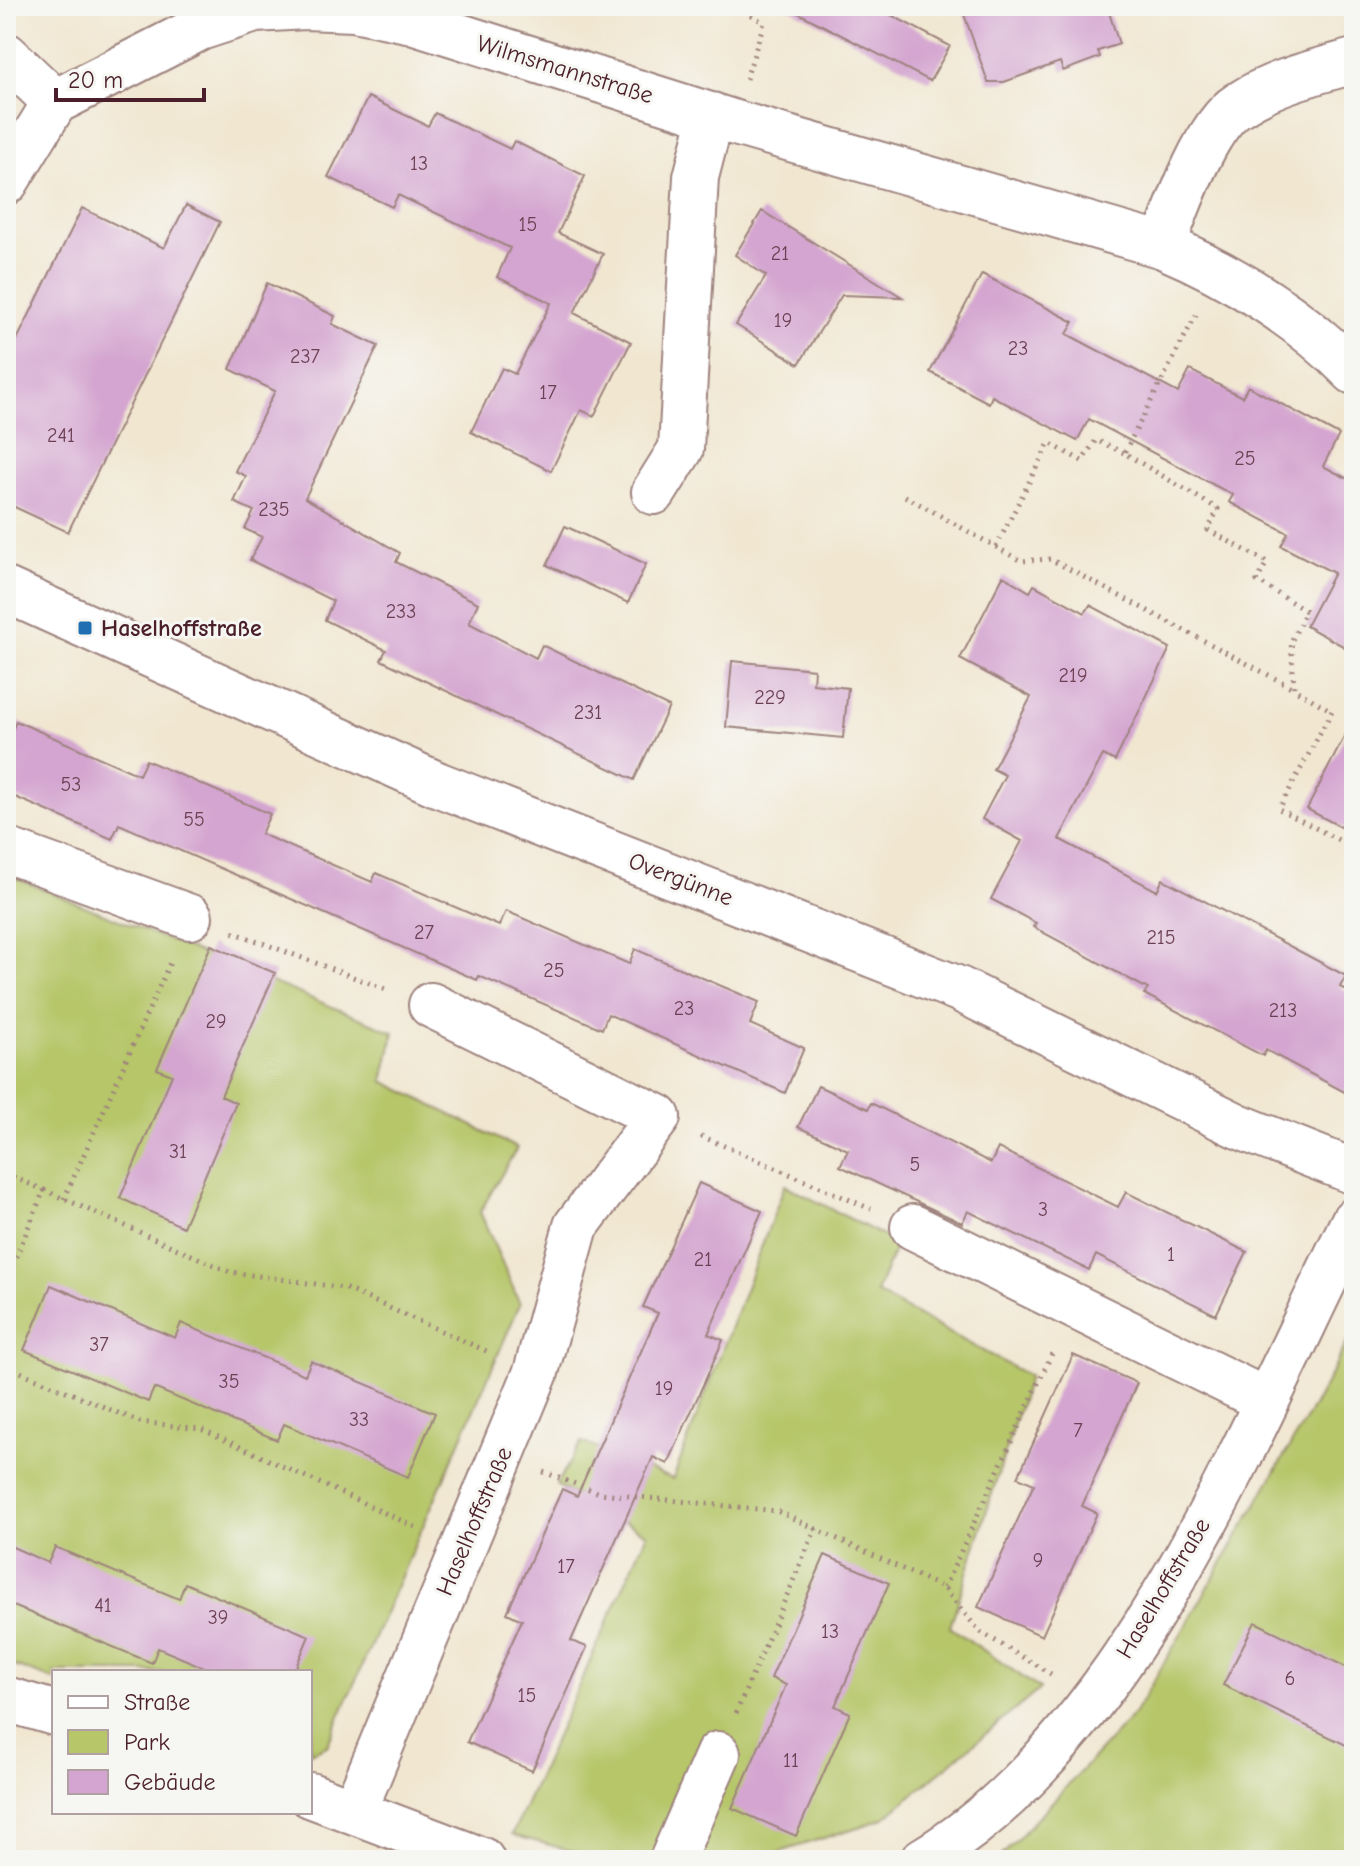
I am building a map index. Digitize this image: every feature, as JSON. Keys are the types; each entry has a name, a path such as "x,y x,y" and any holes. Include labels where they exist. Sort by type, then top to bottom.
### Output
{"street":[{"name":"Wilmsmannstraße","path":"55,102 212,22 255,10 305,7 354,9 412,21 712,115 1163,246 1218,269 1329,346 1354,372"},
{"path":"6,55 55,102 6,182"},
{"path":"1163,246 1203,150 1235,106 1285,82 1354,61"},
{"path":"654,492 681,449 696,177 712,115"},
{"name":"Overgünne","path":"6,590 437,784 959,989 1238,1126 1354,1172"},
{"path":"6,850 190,917"},
{"path":"415,1000 658,1117"},
{"name":"Haselhoffstraße","path":"355,1809 536,1372 576,1226 658,1117"},
{"name":"Haselhoffstraße","path":"923,1860 955,1841 1032,1771 1094,1699 1182,1567 1354,1220"},
{"path":"913,1227 1265,1400"},
{"path":"6,1699 52,1712"},
{"path":"672,1860 718,1754"},
{"path":"312,1796 355,1809 482,1860"}],"path":[{"path":"738,6 764,23 745,82"},
{"path":"1124,453 1187,331"},
{"path":"996,547 1049,443 1082,461 1096,440 1124,453 1218,509 1208,530 1267,562 1257,581 1306,611 1291,642 1294,689"},
{"path":"905,496 1021,561 1050,559 1332,711 1279,809 1354,848"},
{"path":"64,1199 190,917 295,952 415,1000"},
{"path":"658,1117 913,1227"},
{"path":"6,1174 230,1272 344,1288 536,1372"},
{"path":"6,1281 44,1190"},
{"path":"944,1588 1073,1306"},
{"path":"6,1366 140,1422 201,1429 461,1548"},
{"path":"501,1456 600,1493 777,1511 944,1588 979,1631 1094,1699"},
{"path":"718,1754 816,1528"}],"green space":[{"path":"6,874 394,1032 383,1081 517,1148 480,1212 520,1304 327,1746 312,1752 312,1670 52,1670 52,1679 6,1663"},
{"path":"785,1185 897,1243 876,1293 1029,1376 950,1627 1040,1689 883,1819 755,1860 607,1860 512,1835 647,1534 556,1485 582,1442 673,1479"},
{"path":"1354,1329 1354,1860 998,1860 1135,1713 1326,1384"}],"building":[{"path":"785,6 874,6 950,46 930,81"},
{"path":"961,6 1107,6 1119,44 1098,51 1100,57 1063,71 1060,62 1004,82 988,82"},
{"path":"368,97 428,126 435,113 510,149 514,141 585,176 558,233 603,254 574,313 631,342 594,416 581,410 551,471 471,432 502,368 515,374 551,303 497,277 510,248 398,195 392,207 328,177"},
{"path":"186,205 220,222 68,532 6,503 6,362 82,208 164,248"},
{"path":"762,211 902,297 842,295 799,364 736,325 766,276 735,255"},
{"path":"982,274 1074,322 1067,334 1178,393 1190,370 1242,397 1248,386 1339,435 1323,466 1354,482 1354,652 1306,626 1334,573 1281,546 1288,533 1229,502 1233,495 1089,419 1077,441 992,396 989,403 930,372"},
{"path":"267,283 335,316 332,324 378,346 305,498 400,553 396,562 478,603 469,623 536,658 542,645 669,707 634,780 381,660 386,650 325,620 333,601 250,560 262,537 245,529 254,511 234,502 246,476 235,471 275,391 230,369"},
{"path":"565,526 646,564 628,603 547,565"},
{"path":"1003,576 1030,592 1034,585 1085,613 1090,605 1170,648 1115,761 1103,755 1059,839 1157,891 1163,879 1346,976 1340,987 1354,994 1354,1097 1266,1050 1263,1056 1144,994 1148,989 1033,927 1036,923 991,899 1022,841 982,819 1005,775 993,769 1031,697 960,659"},
{"path":"732,661 814,669 813,684 848,688 843,738 726,727"},
{"path":"1354,718 1354,834 1307,809"},
{"path":"16,721 139,775 146,760 270,814 261,834 372,882 376,873 499,926 506,911 629,964 635,949 759,1002 750,1024 804,1048 785,1093 608,1014 602,1029 479,976 477,980 119,824 112,839 6,793 6,745"},
{"path":"211,945 275,973 221,1096 236,1103 183,1227 120,1198 172,1075 157,1069"},
{"path":"818,1086 868,1109 871,1103 991,1163 998,1148 1118,1207 1126,1192 1247,1252 1216,1315 1096,1255 1089,1270 968,1211 962,1223 840,1166 848,1150 798,1127"},
{"path":"699,1183 762,1211 708,1334 723,1340 668,1464 653,1457 571,1641 587,1647 532,1771 467,1742 522,1620 507,1613 562,1489 577,1496 658,1313 643,1307"},
{"path":"51,1285 175,1338 181,1323 305,1375 311,1361 435,1413 408,1477 284,1424 277,1440 154,1388 148,1402 24,1350"},
{"path":"1073,1355 1137,1383 1082,1506 1097,1513 1042,1636 978,1607 1034,1484 1018,1477"},
{"path":"6,1544 48,1563 55,1547 179,1599 185,1583 309,1636 295,1670 210,1670 158,1648 152,1663 6,1603"},
{"path":"825,1555 889,1583 835,1706 850,1713 796,1836 732,1808 786,1685 771,1678"},
{"path":"1255,1622 1354,1671 1354,1749 1223,1685"}],"place":[{"name":"Haselhoffstraße","path":"85,628"}]}
